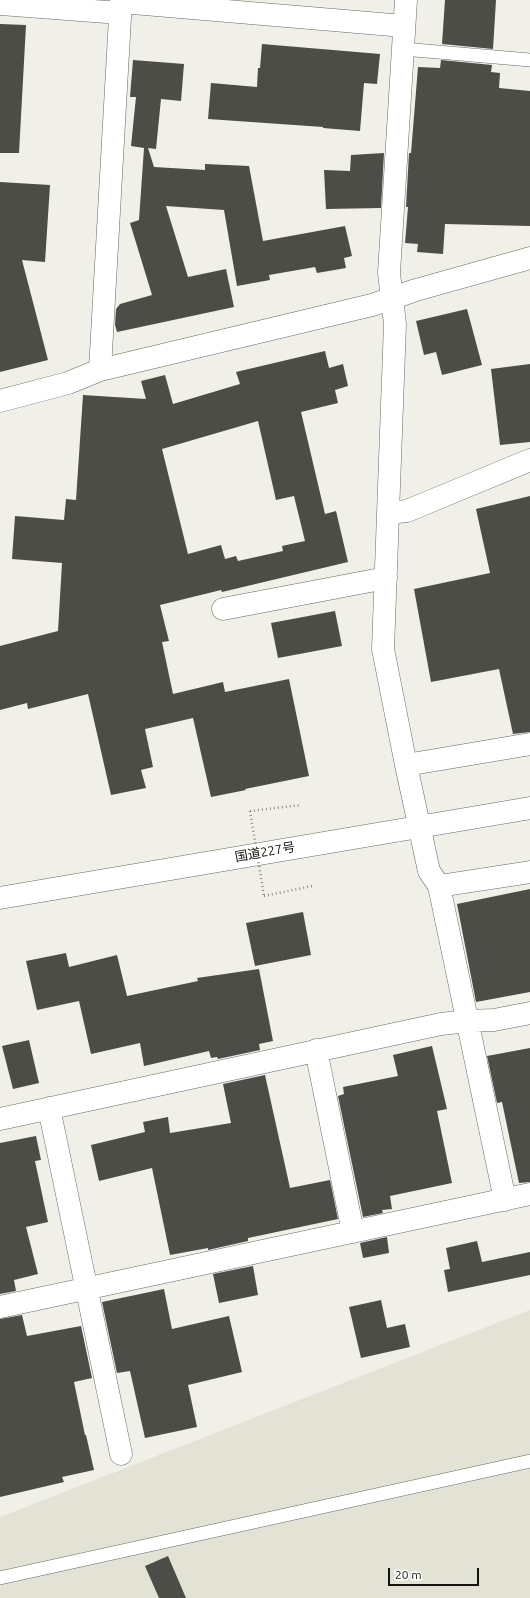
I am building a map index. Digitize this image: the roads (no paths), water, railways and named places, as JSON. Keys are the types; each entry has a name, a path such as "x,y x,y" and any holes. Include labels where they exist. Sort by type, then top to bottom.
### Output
{"main road":[{"path":"406,0 390,273 395,324 383,649 429,871 439,886 505,1200"},
{"path":"0,4 121,5 404,26"},
{"path":"100,370 121,5"},
{"path":"0,401 68,383 100,370 372,305 416,290 530,258"},
{"path":"388,513 408,511 530,460"},
{"path":"223,609 386,578"},
{"path":"406,765 530,744"},
{"name":"国道227号","path":"0,898 530,808"},
{"path":"439,886 530,872"},
{"path":"0,1119 441,1024 494,1020 530,1013"},
{"path":"316,1050 353,1232"},
{"path":"50,1108 121,1454"},
{"path":"0,1307 530,1194"}],"lane":[{"path":"403,49 530,60"},
{"path":"0,1578 530,1461"}]}
